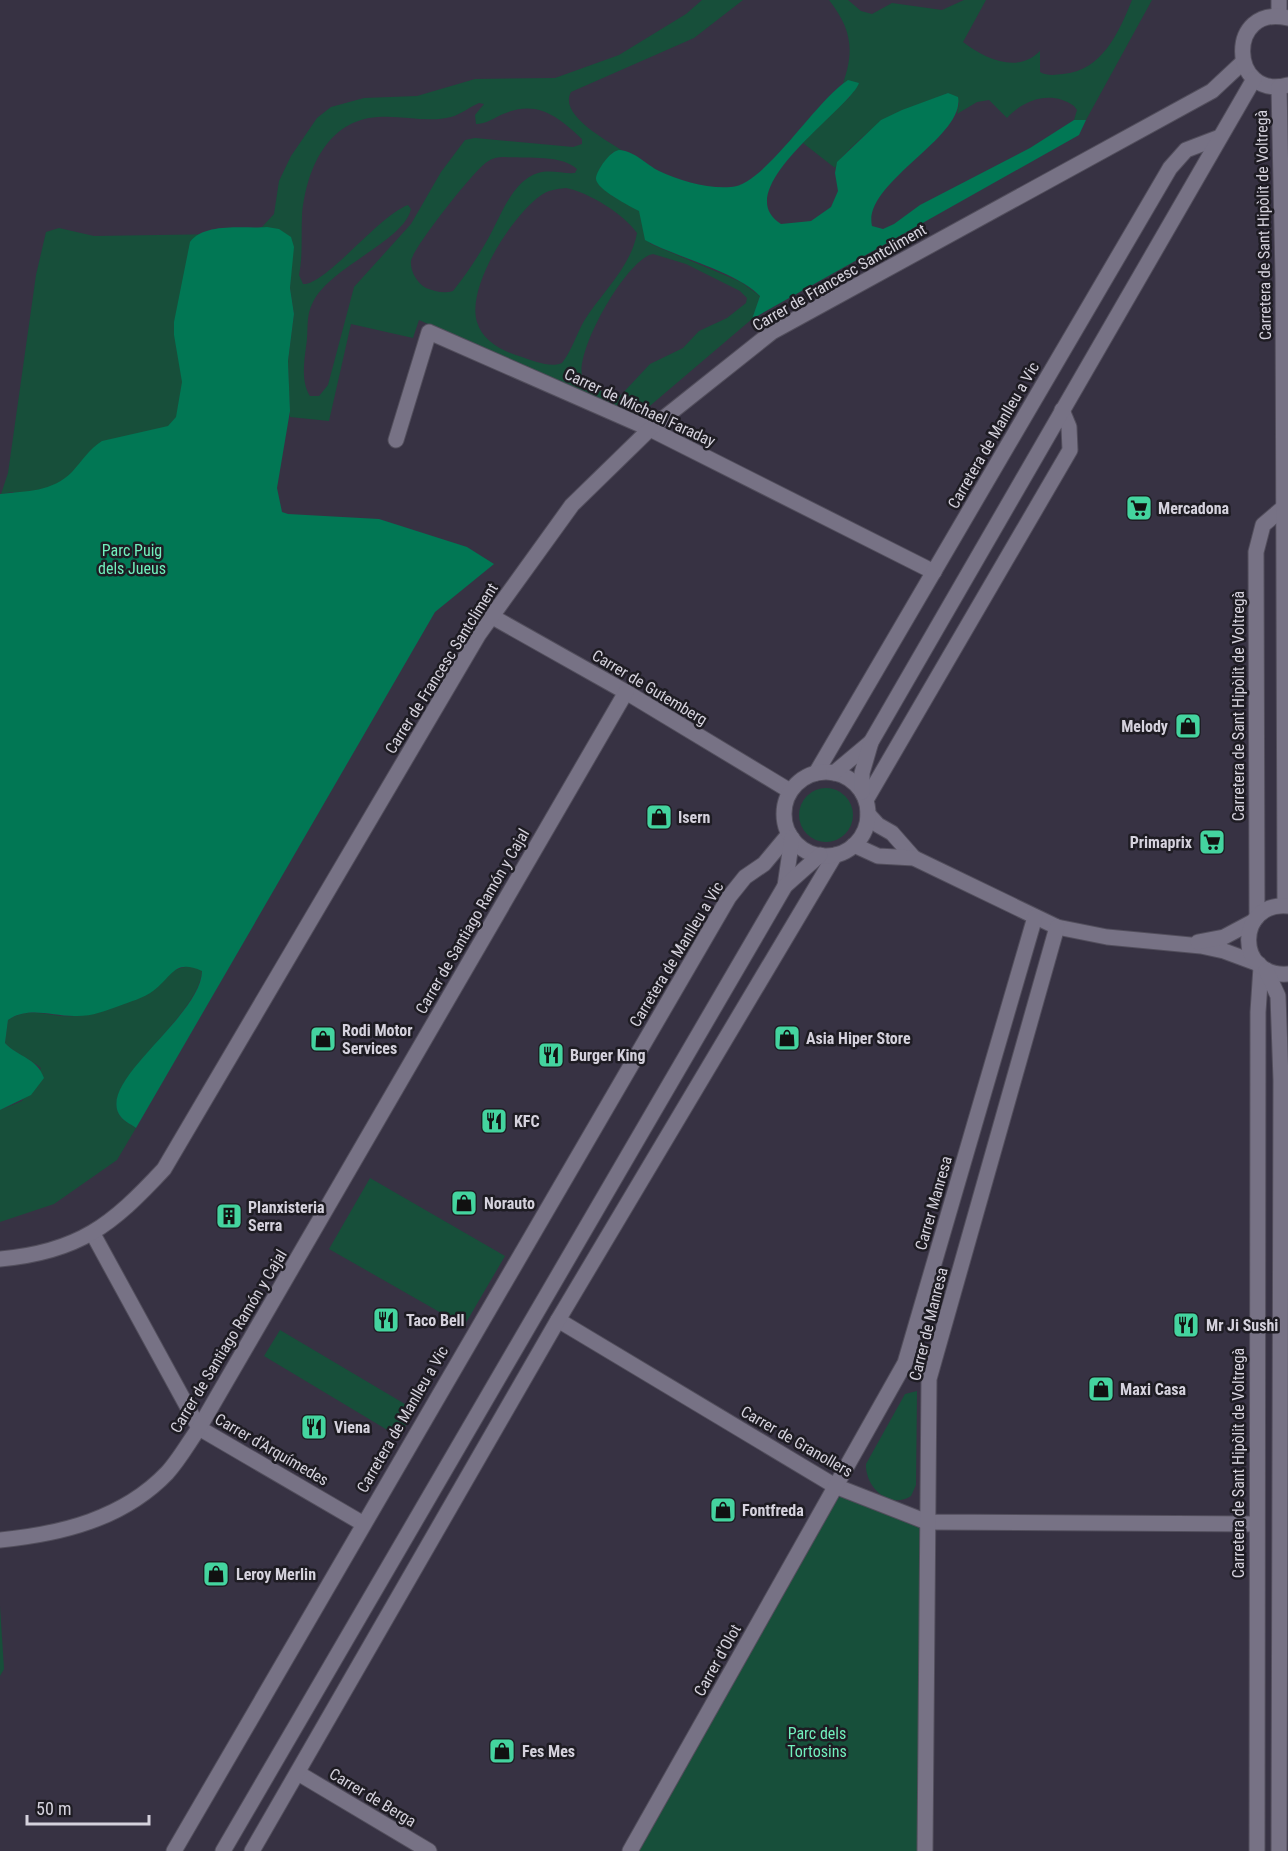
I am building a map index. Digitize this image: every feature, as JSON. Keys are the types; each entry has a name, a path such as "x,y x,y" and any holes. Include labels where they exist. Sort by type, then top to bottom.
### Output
{"street":[{"path":"1279,0 1283,17 1266,18 1251,28 1242,44 1243,62 1254,79 1267,85 1283,86"},
{"name":"Carrer de Francesc Santcliment","path":"0,1258 30,1254 72,1243 93,1234 132,1203 164,1169 491,616 572,505 650,429 772,332 1212,91 1243,62"},
{"path":"223,1851 785,886 827,855 854,845 864,831 865,802 862,773 871,742 1254,79"},
{"name":"Carretera de Sant Hipòlit de Voltregà","path":"1283,86 1286,297 1284,507 1286,906"},
{"name":"Carretera de Manlleu a Vic","path":"816,773 1170,168 1186,150 1220,137"},
{"name":"Carrer de Michael Faraday","path":"396,440 429,332 650,429 934,572"},
{"path":"865,802 1070,450 1069,427 1062,410"},
{"name":"Carretera de Sant Hipòlit de Voltregà","path":"1257,1851 1258,1023 1262,967 1249,944 1250,930 1256,919 1256,552 1263,525 1284,507"},
{"name":"Carrer de Gutemberg","path":"491,616 626,692 790,791"},
{"name":"Carrer de Santiago Ramón y Cajal","path":"0,1540 29,1538 91,1523 124,1507 167,1473 199,1428 626,692"},
{"path":"834,772 871,742"},
{"path":"785,886 790,836 784,812 790,791 805,777 816,773 834,772 849,778 878,825 892,833 914,858 1057,927 1107,937 1186,944 1224,951 1262,967 1288,974"},
{"path":"790,836 806,850 827,855"},
{"name":"Carretera de Manlleu a Vic","path":"174,1851 362,1523 729,897 745,877 764,864 790,836"},
{"path":"854,845 878,856 914,858"},
{"path":"252,1851 827,855"},
{"path":"1186,944 1224,937 1256,919 1270,908 1286,906"},
{"name":"Carrer Manresa","path":"835,1486 905,1363 1035,917"},
{"name":"Carrer de Manresa","path":"925,1851 929,1379 1057,927"},
{"path":"1262,967 1278,996 1280,1023 1279,1851"},
{"path":"1288,991 1280,1023 1288,1043"},
{"name":"Carrer d'Arquímedes","path":"93,1234 199,1428 362,1523"},
{"name":"Carrer de Granollers","path":"558,1320 835,1486 927,1522 1256,1524"},
{"name":"Carrer d'Olot","path":"630,1851 835,1486"},
{"name":"Carrer de Berga","path":"298,1773 429,1851"}],"green space":[{"name":"Parc Puig dels Jueus","path":"702,0 743,0 694,38 571,92 569,101 578,118 597,134 625,152 613,152 602,167 612,196 641,214 645,234 651,244 741,282 760,296 752,319 638,416 419,320 413,338 351,324 329,421 290,417 288,361 294,314 290,288 293,242 254,744 13,492 1,494 8,473 36,275 46,232 59,228 94,236 283,233 261,228 274,214 279,181 291,156 317,118 331,107 364,98 417,96 475,79 555,78 619,55 686,14","holes":["479,103 484,104 475,115 476,124 487,122 515,110 536,109 546,112 563,123 582,139 582,144 573,147 475,138 465,140 441,172 411,224 354,287 328,385 319,396 310,396 305,385 304,365 308,319 313,302 334,277 395,232 405,221 411,209 408,205 396,212 324,274 313,282 303,284 299,275 302,216 304,199 314,165 322,150 333,138 345,127 360,120 378,117 442,119 455,116","502,157 552,159 570,164 577,169 575,173 547,171 538,173 521,183 508,200 481,251 453,291 443,292 426,288 413,273 411,261 414,253 432,226 480,168 489,161","566,188 585,194 624,219 637,233 629,257 584,321 562,363 553,365 515,355 495,345 480,329 475,307 485,272 505,235 529,206 549,191","653,254 686,264 740,291 747,298 746,303 727,318 699,331 683,348 650,364 620,396 601,391 583,379 582,367 593,330 604,309 630,272 642,260"]},
{"path":"829,0 848,0 861,11 872,14 892,3 942,10 964,0 986,0 963,42 981,54 1002,62 1022,62 1040,51 1040,72 1051,75 1077,71 1099,58 1115,37 1132,0 1152,0 1086,120 1074,120 1077,110 1074,106 1057,98 1030,102 1007,118 989,100 977,102 957,114 959,103 948,93 887,119 865,135 845,154 835,168 803,143 819,124 850,97 848,80 843,83 849,60 849,40 842,20"},
{"path":"848,80 859,83 851,95 796,150 779,171 769,191 768,209 781,224 811,221 831,207 838,191 835,173 837,162 881,120 948,93 958,97 956,112 947,128 882,193 873,210 872,226 883,229 894,224 920,205 1030,148 1074,120 1086,120 1079,135 752,319 760,296 722,272 645,240 639,211 614,197 597,182 596,178 601,166 608,157 619,150 635,155 659,171 694,184 731,187 744,183 774,158 821,105"},
{"path":"267,227 279,229 291,237 294,247 290,288 294,314 288,361 290,411 277,488 282,512 379,519 467,547 494,564 435,612 136,1128 121,1117 116,1103 122,1086 134,1068 185,1009 197,989 202,971 193,968 179,968 149,993 136,1000 97,1013 65,1016 24,1013 8,1020 5,1043 37,1066 44,1078 31,1095 0,1110 0,494 48,487 64,479 89,451 102,441 168,426 176,417 182,382 174,322 190,242 197,236 215,229"},
{"path":"821,788 831,788 841,792 849,800 853,815 849,830 841,838 831,842 821,842 811,838 803,830 799,820 799,810 803,800 811,792"},
{"path":"190,966 202,970 197,988 185,1008 134,1068 122,1087 117,1103 121,1117 136,1128 117,1160 54,1204 0,1222 0,1110 22,1101 41,1068 5,1043 8,1020 24,1013 74,1016 106,1010 128,1000 169,973"},
{"path":"370,1178 505,1256 464,1326 329,1249"},
{"path":"280,1330 415,1410 399,1437 264,1356"},
{"path":"917,1391 916,1485 911,1496 903,1500 895,1500 880,1494 874,1488 867,1473 866,1464 905,1394"},
{"name":"Parc dels Tortosins","path":"835,1486 927,1522 925,1851 630,1851"},
{"path":"0,1606 4,1669 0,1676"}],"place":[{"name":"Mercadona","path":"1139,508"},
{"name":"Melody","path":"1188,726"},
{"name":"Isern","path":"659,817"},
{"name":"Primaprix","path":"1212,842"},
{"name":"Asia Hiper Store","path":"787,1038"},
{"name":"Rodi Motor Services","path":"323,1039"},
{"name":"Burger King","path":"551,1055"},
{"name":"KFC","path":"494,1121"},
{"name":"Norauto","path":"464,1203"},
{"name":"Planxisteria Serra","path":"229,1216"},
{"name":"Taco Bell","path":"386,1320"},
{"name":"Mr Ji Sushi","path":"1186,1325"},
{"name":"Maxi Casa","path":"1101,1389"},
{"name":"Viena","path":"314,1427"},
{"name":"Fontfreda","path":"723,1510"},
{"name":"Leroy Merlin","path":"216,1574"},
{"name":"Fes Mes","path":"502,1751"}]}
